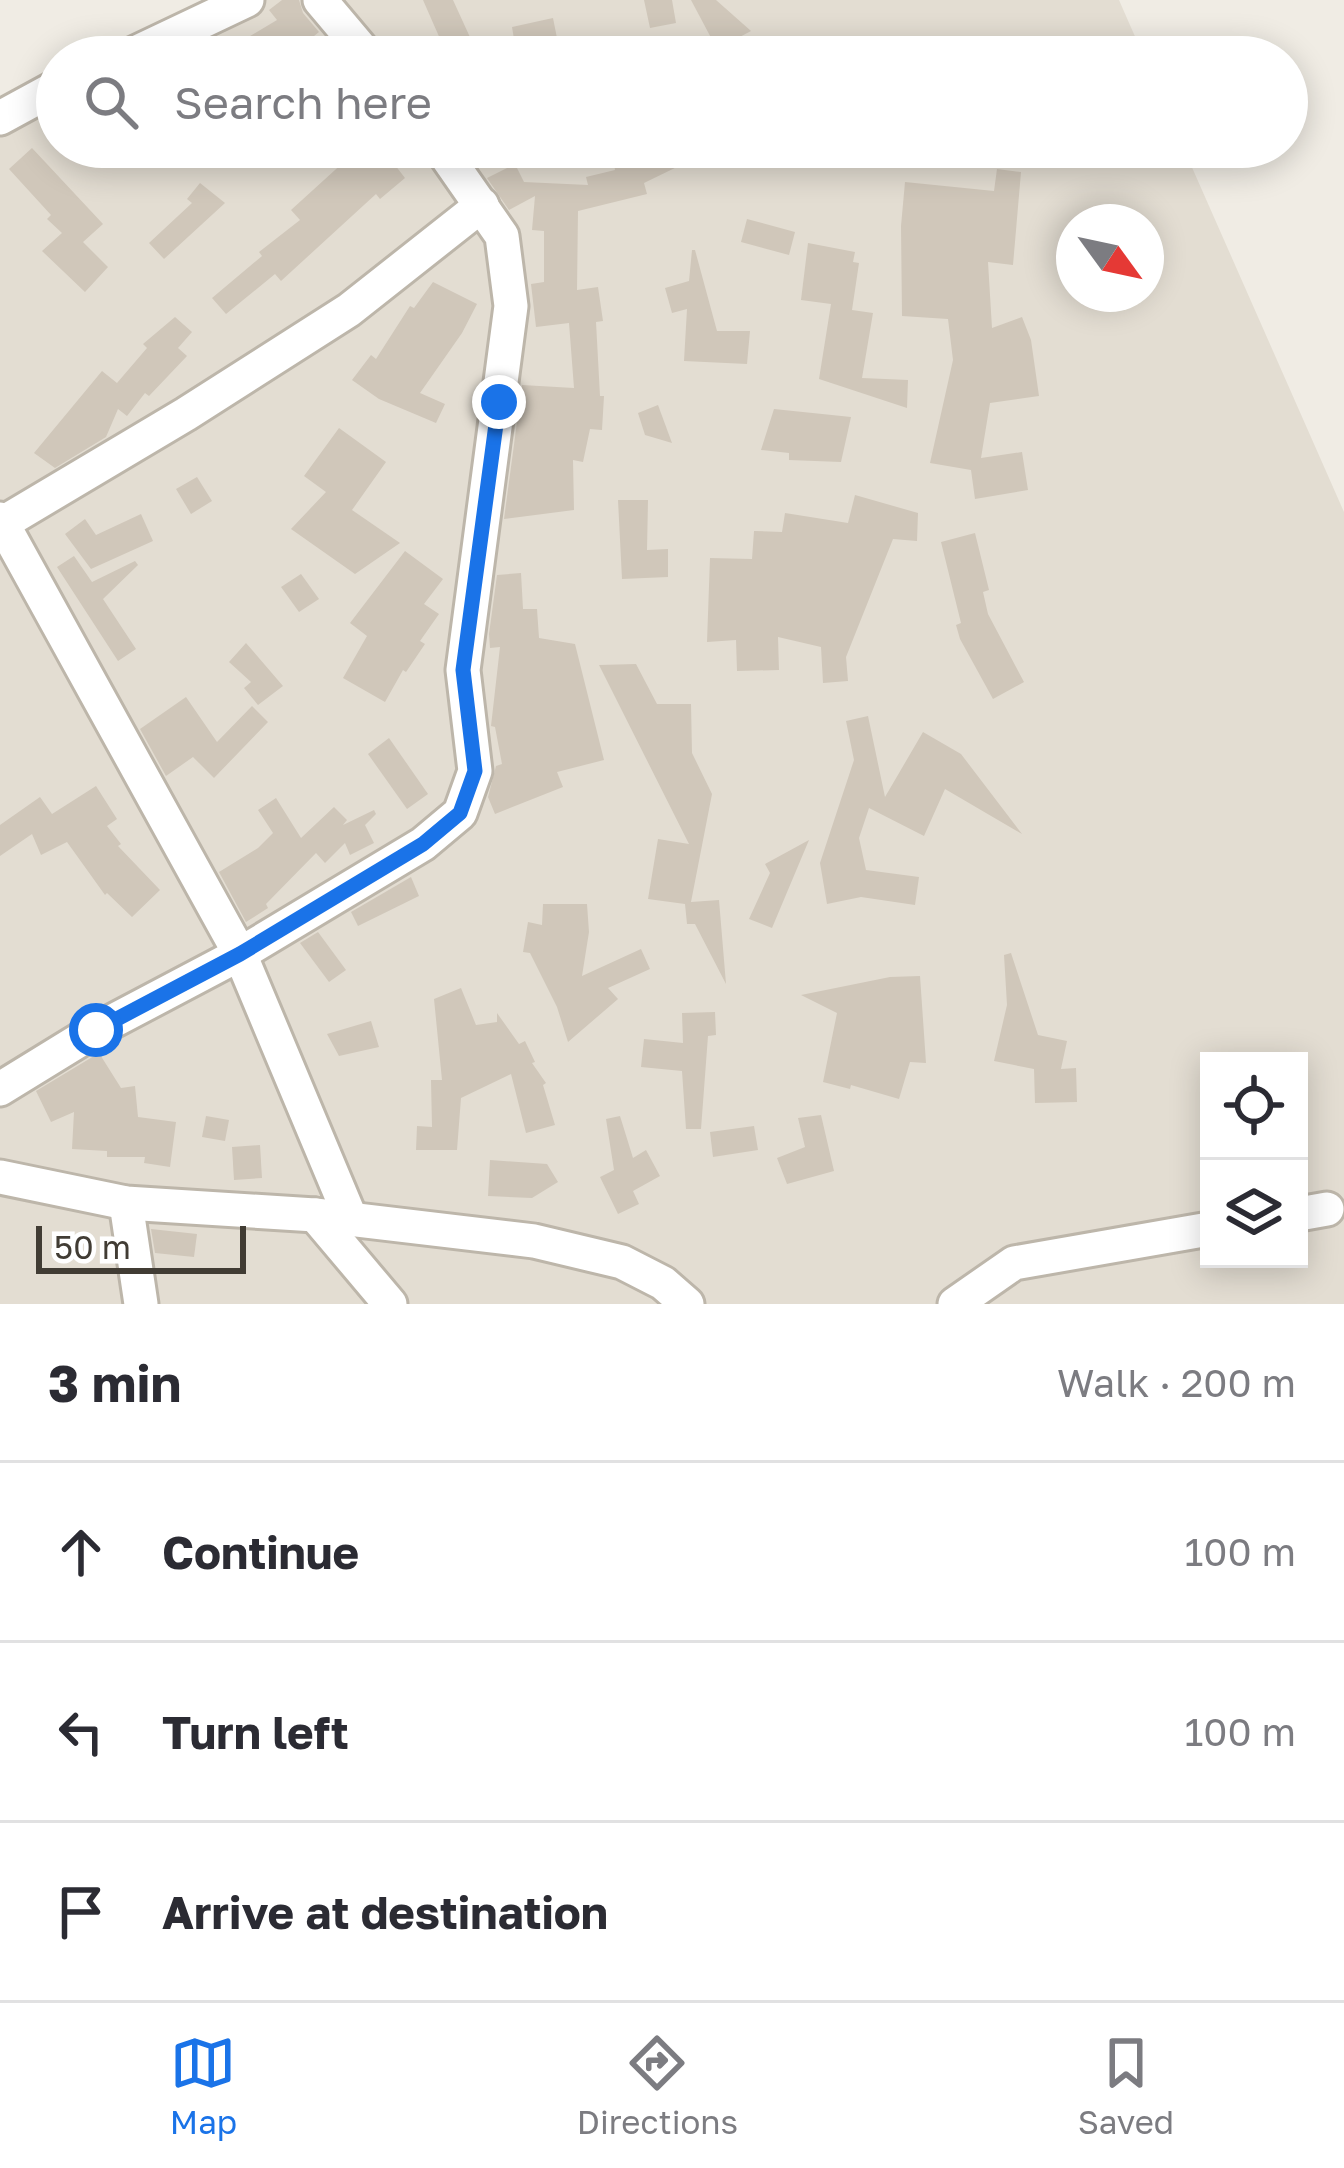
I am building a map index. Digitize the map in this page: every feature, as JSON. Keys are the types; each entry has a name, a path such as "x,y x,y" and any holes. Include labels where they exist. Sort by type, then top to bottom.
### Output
{"street":[{"path":"171,36 247,0"},
{"path":"320,0 350,36"},
{"path":"0,118 36,98"},
{"path":"0,1089 96,1030 240,954 423,844 460,813 475,771 463,670 511,306 502,236 455,168"},
{"path":"351,1219 240,954 1,522 186,414 349,310 482,205"},
{"path":"0,1177 126,1204 316,1215 534,1240 622,1262 663,1283 687,1304"},
{"path":"126,1204 141,1304"},
{"path":"316,1215 390,1304"},
{"path":"955,1304 1013,1263 1200,1231"}],"shaded area":[{"path":"263,0 1119,0 1135,36 192,36"},
{"path":"36,116 36,168 1192,168 1344,512 1344,1304 0,1304 0,134"}],"building":[{"path":"282,0 299,0 319,32 314,36 250,36 277,20 269,10"},
{"path":"423,0 453,0 469,36 439,36"},
{"path":"644,0 672,0 676,23 650,28"},
{"path":"691,0 716,0 751,31 742,36 710,36"},
{"path":"553,18 557,36 514,36 512,27"},
{"path":"32,148 36,168 51,168 103,224 83,242 108,267 85,292 42,251 62,233 9,169"},
{"path":"337,168 397,168 405,178 380,199 376,194 281,281 275,274 226,314 212,298 300,220 291,210"},
{"path":"517,168 524,182 588,185 586,177 615,170 675,168 644,183 647,194 578,211 577,290 598,287 603,321 596,322 600,396 604,396 602,430 590,429 583,462 573,460 574,510 504,519 522,385 574,388 569,323 536,327 531,284 544,282 544,231 532,230 535,196 509,210 487,178"},
{"path":"997,169 1021,172 1013,265 988,262 992,328 1022,317 1031,340 1039,396 990,403 981,458 1022,452 1028,490 975,499 971,470 930,463 953,360 948,319 902,316 901,226 905,182 994,191"},
{"path":"200,183 225,203 164,259 149,243 192,203 187,199"},
{"path":"747,219 795,232 789,255 741,242"},
{"path":"808,243 855,252 853,262 859,263 852,310 873,313 862,378 908,380 907,408 819,379 831,304 801,300"},
{"path":"692,250 717,331 750,331 747,364 684,361 687,309 672,313 665,288 689,281"},
{"path":"433,282 477,304 420,393 445,404 436,423 379,399 352,380 371,355 376,359 410,306 414,308"},
{"path":"175,317 192,332 178,348 187,356 149,396 145,393 127,416 118,409 106,437 55,468 34,453 102,371 117,383 147,348 143,344"},
{"path":"658,405 672,443 645,435 638,413"},
{"path":"774,409 851,417 841,462 789,460 789,453 761,450"},
{"path":"339,428 386,462 352,510 400,543 355,574 291,529 326,492 304,476"},
{"path":"197,477 212,501 191,514 176,489"},
{"path":"855,495 918,513 917,541 893,539 846,657 848,681 823,683 821,647 778,637 779,670 737,671 736,640 707,642 710,558 752,559 754,531 782,532 785,513 848,523"},
{"path":"618,500 648,500 647,550 668,549 668,577 622,579"},
{"path":"141,514 153,541 91,569 65,534 85,519 96,535"},
{"path":"975,533 989,590 983,592 988,614 1024,682 993,699 960,639 956,625 961,623 941,542"},
{"path":"405,551 443,579 424,604 439,614 420,641 425,644 385,702 343,678 367,636 350,623"},
{"path":"74,556 92,582 135,561 138,565 103,599 136,649 118,661 57,567"},
{"path":"521,573 523,609 537,609 539,638 575,644 604,760 557,772 563,787 495,814 488,797 496,766 502,764 491,726 500,647 490,648 489,634 497,575"},
{"path":"301,574 319,599 299,612 281,587"},
{"path":"246,643 283,686 258,705 244,688 251,682 229,662"},
{"path":"636,664 657,704 691,704 692,753 712,794 691,902 719,900 726,984 695,924 687,924 685,904 648,899 658,839 689,844 599,665"},
{"path":"186,697 217,742 252,706 268,722 214,778 193,757 166,776 140,729"},
{"path":"868,716 885,797 923,732 961,754 1022,834 945,789 924,836 869,808 859,838 866,870 919,877 915,905 861,897 827,904 820,863 854,760 846,721"},
{"path":"389,738 428,794 407,809 368,754"},
{"path":"96,786 117,819 107,826 118,846 160,890 132,917 105,895 67,842 41,855 32,834 0,856 0,825 40,797 52,814"},
{"path":"276,798 301,838 334,807 347,820 343,825 374,810 376,814 365,825 374,843 350,855 345,843 325,863 316,853 266,904 268,908 246,922 219,872 273,833 258,810"},
{"path":"809,840 772,928 749,919 770,873 765,864"},
{"path":"411,877 419,896 358,926 351,912"},
{"path":"543,904 587,904 589,932 582,976 641,949 650,969 608,988 618,999 568,1042 557,1007 530,953 523,952 528,922 542,925"},
{"path":"318,932 346,970 329,982 300,943"},
{"path":"1011,953 1038,1035 1067,1041 1061,1069 1076,1068 1077,1102 1035,1103 1034,1069 994,1061 1007,1005 1004,955"},
{"path":"920,976 926,1063 910,1062 899,1099 823,1082 837,1013 801,995 890,977"},
{"path":"461,988 476,1025 497,1022 497,1013 519,1044 525,1041 546,1083 555,1125 526,1133 511,1074 461,1098 457,1150 416,1150 417,1126 432,1127 431,1080 442,1080 434,999"},
{"path":"715,1012 716,1035 708,1036 701,1129 686,1129 682,1071 641,1067 644,1039 683,1043 682,1013"},
{"path":"371,1021 379,1047 339,1056 327,1034"},
{"path":"99,1053 121,1088 135,1086 138,1117 176,1122 170,1167 144,1163 145,1157 107,1157 107,1151 72,1149 74,1112 51,1122 36,1091"},
{"path":"821,1115 834,1171 787,1184 777,1158 805,1147 798,1118"},
{"path":"206,1116 229,1120 225,1141 202,1137"},
{"path":"620,1116 633,1158 646,1150 660,1176 633,1191 639,1204 618,1214 600,1177 614,1170 606,1119"},
{"path":"754,1126 758,1150 713,1157 710,1132"},
{"path":"260,1145 262,1178 234,1180 232,1147"},
{"path":"490,1160 547,1164 558,1182 532,1198 488,1196"},
{"path":"151,1229 197,1234 194,1257 155,1253"}],"route":[{"path":"96,1030 240,954 423,844 460,813 475,771 463,670 499,402"}]}
